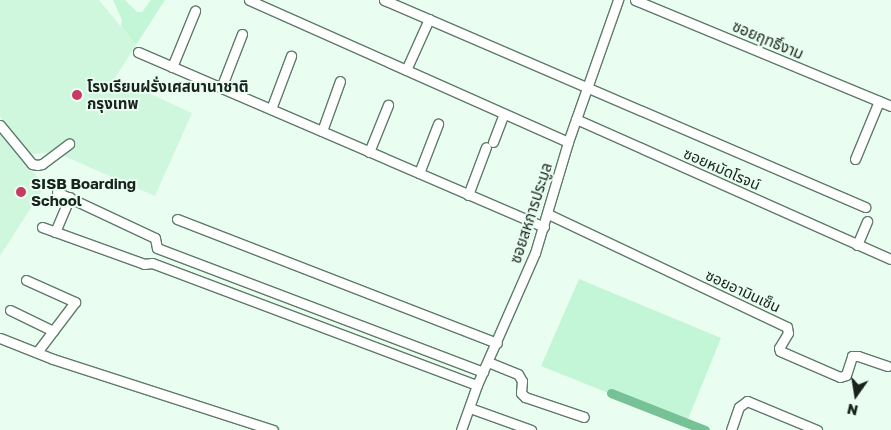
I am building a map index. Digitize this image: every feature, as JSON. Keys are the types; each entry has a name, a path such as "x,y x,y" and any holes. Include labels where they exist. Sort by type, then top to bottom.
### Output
{"street":[{"path":"248,0 568,142"},
{"path":"384,0 865,207"},
{"name":"ซอยสหการประมูล","path":"461,430 477,385 497,342 544,227 568,142 618,0"},
{"name":"ซอยฤทธิ์งาม","path":"635,0 891,106"},
{"path":"172,67 195,11"},
{"path":"406,70 429,19"},
{"path":"222,88 242,34"},
{"path":"138,52 544,227"},
{"path":"271,109 291,56"},
{"path":"322,131 340,81"},
{"path":"855,159 879,101"},
{"path":"369,152 388,105"},
{"path":"468,195 489,144 504,114"},
{"name":"ซอยหมัดโรจน์","path":"576,119 890,258"},
{"path":"419,173 438,124"},
{"path":"0,125 32,164 42,164 68,144"},
{"path":"57,192 155,238 157,248 152,263"},
{"path":"55,232 70,197"},
{"name":"ซอยอามินเซ็น","path":"548,214 786,327 788,333 779,348 780,351 840,377 846,375 852,356 858,356 886,366"},
{"path":"178,219 497,342"},
{"path":"858,245 867,221"},
{"path":"42,227 144,264 152,263 367,342 477,385"},
{"path":"157,248 483,372"},
{"path":"26,280 75,302 37,352"},
{"path":"254,301 258,287"},
{"path":"10,310 53,332"},
{"path":"367,342 372,330"},
{"path":"0,338 273,430"},
{"path":"432,368 437,355"},
{"path":"488,362 518,374 522,381 521,393 525,397 584,417"},
{"path":"731,430 739,406 747,402 817,430"},
{"path":"470,408 531,430"}],"shaded area":[{"name":"โรงเรียนฝรั่งเศสนานาชาติ กรุงเทพ","path":"0,0 99,0 136,45 115,78 192,113 155,196 55,152 31,154 0,117"},
{"path":"113,0 125,0 137,12 142,12 151,0 165,0 136,45 121,26 122,20"},
{"path":"0,133 45,186 0,256"},
{"path":"579,279 721,338 688,419 613,390 606,392 541,366"}],"waterway":[{"path":"611,393 705,430"}],"place":[{"name":"โรงเรียนฝรั่งเศสนานาชาติ กรุงเทพ","path":"77,95"},
{"name":"SISB Boarding School","path":"21,192"}]}
